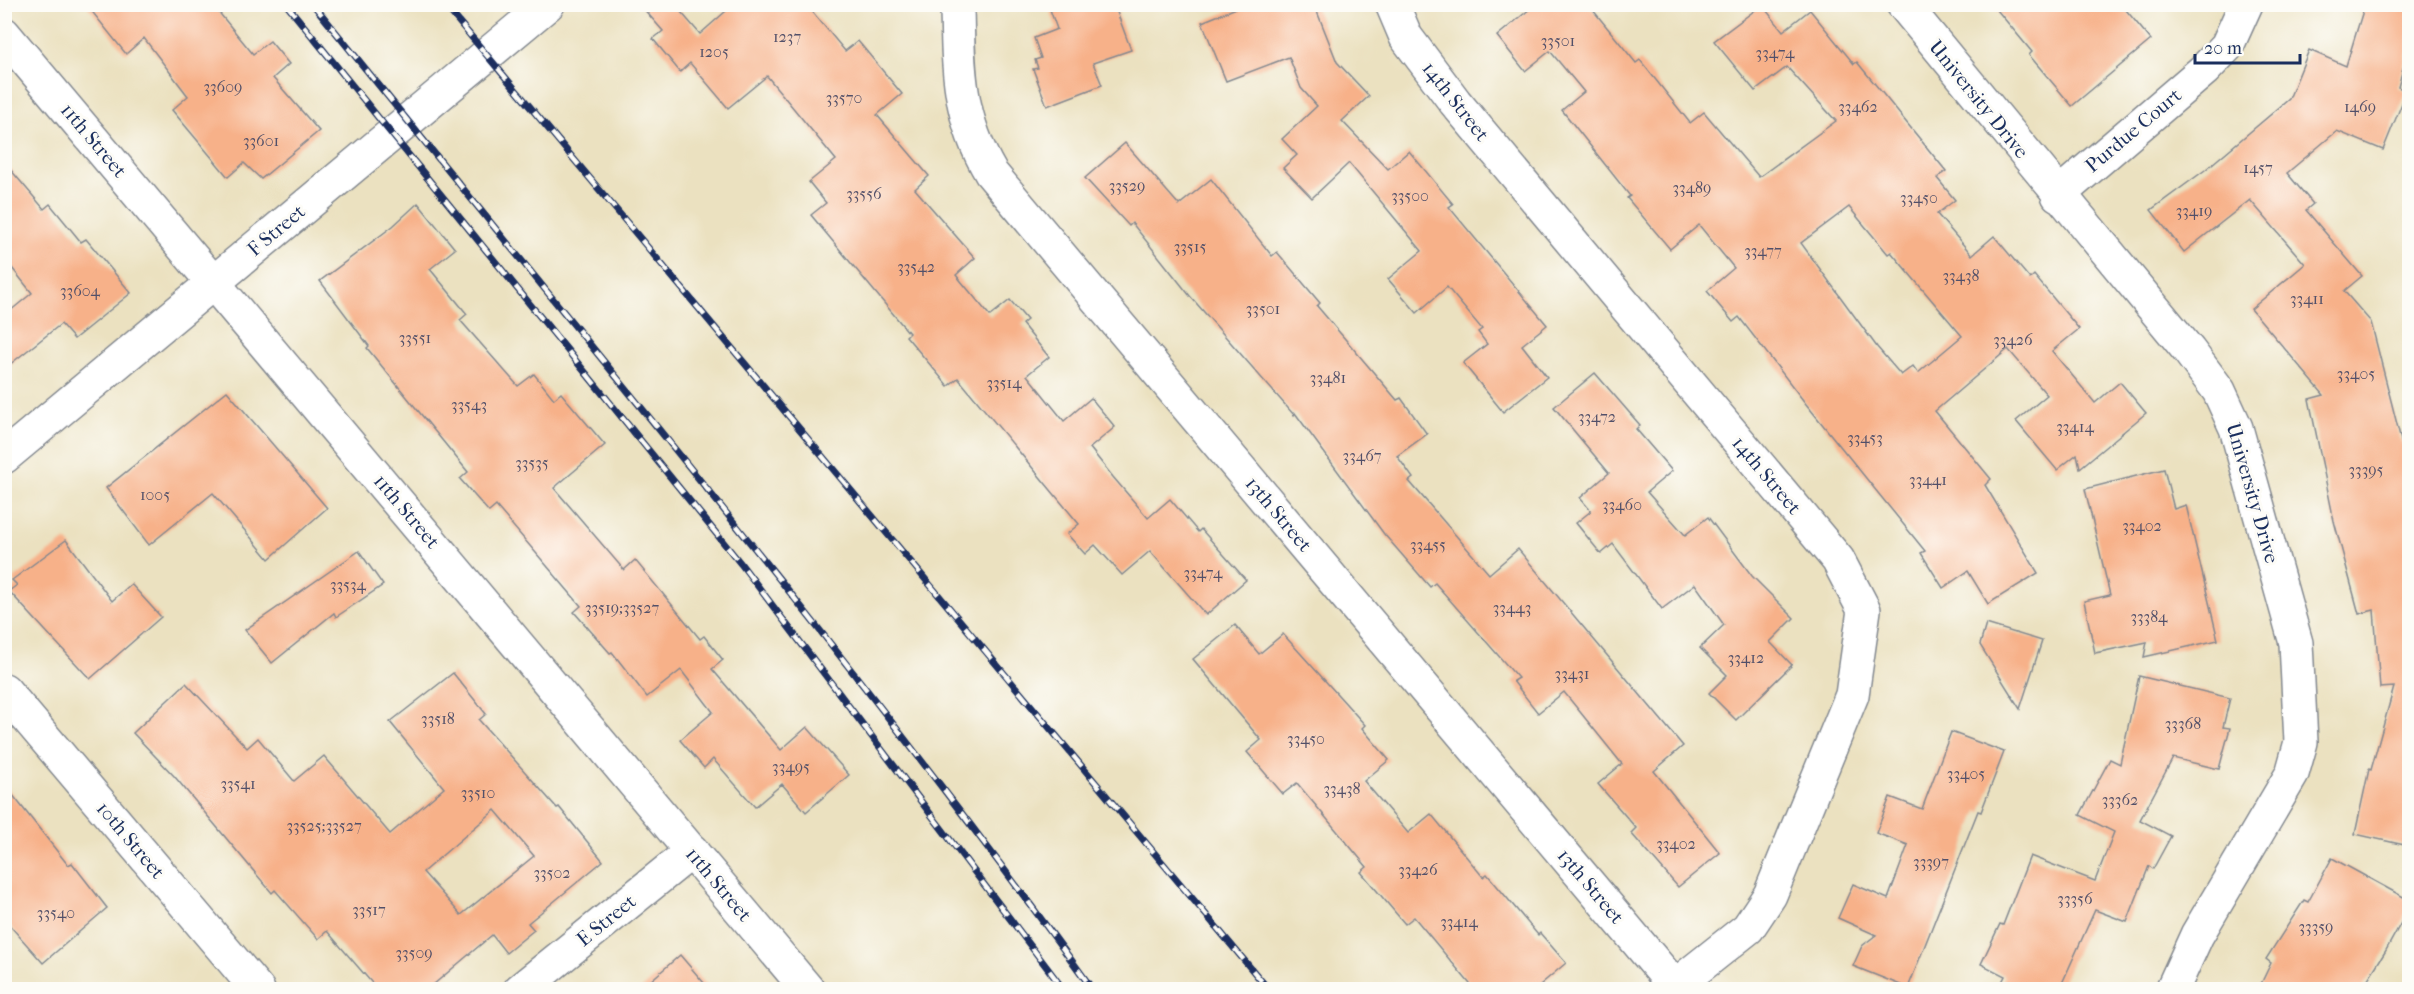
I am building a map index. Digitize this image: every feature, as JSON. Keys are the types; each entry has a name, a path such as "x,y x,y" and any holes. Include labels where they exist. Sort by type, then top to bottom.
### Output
{"street":[{"name":"13th Street","path":"957,4 963,107 975,146 991,173 1676,988"},
{"name":"14th Street","path":"1392,4 1406,37 1455,102 1838,560 1864,610 1852,695 1770,896 1748,928 1676,988"},
{"name":"University Drive","path":"1903,4 2058,195 2189,351 2218,391 2236,428 2296,644 2301,742 2292,774 2197,935 2172,990"},
{"name":"Purdue Court","path":"2058,195 2204,70 2227,46 2246,4"},
{"name":"F Street","path":"4,457 536,8"},
{"name":"11th Street","path":"4,34 808,990"},
{"name":"10th Street","path":"4,690 258,990"},
{"name":"E Street","path":"520,990 692,851"}],"building":[{"path":"86,4 212,4 253,54 270,41 289,64 273,78 319,131 261,179 244,163 228,177 172,110 188,96 144,38 126,54"},
{"path":"645,4 674,4 700,34 734,4 806,4 845,51 858,41 902,94 877,115 929,176 915,189 975,258 956,275 990,316 1010,300 1027,320 1022,324 1049,357 1027,375 1064,421 1091,398 1115,427 1090,448 1113,477 1148,518 1170,499 1198,532 1201,529 1246,580 1206,615 1150,551 1122,575 1095,545 1085,554 1067,534 1079,524 958,378 948,386 906,336 909,333 811,215 826,203 809,182 836,160 767,76 728,108 690,63 680,72 653,39 663,31 642,7"},
{"path":"1048,4 1114,4 1131,50 1093,63 1102,85 1047,106 1033,69 1038,68 1035,60 1041,58 1034,38 1057,29"},
{"path":"1246,4 1314,4 1337,62 1369,96 1342,121 1388,169 1409,151 1453,204 1449,207 1547,325 1522,345 1547,377 1503,412 1463,363 1487,344 1478,332 1482,329 1447,287 1417,313 1388,279 1422,251 1349,163 1312,198 1283,168 1297,155 1282,139 1317,106 1301,88 1289,57 1226,81 1202,22"},
{"path":"1536,4 1588,4 1636,63 1640,60 1690,123 1704,112 1759,177 1836,121 1787,67 1755,91 1714,41 1762,5 1783,31 1810,10 1854,64 1857,62 1946,171 1937,178 1955,200 1937,214 1972,255 1994,236 2030,279 2034,275 2079,329 2052,351 2095,403 2120,382 2146,413 2080,468 2077,454 2057,470 2016,421 2047,395 2008,349 1935,411 1991,479 1985,485 2038,573 1988,604 1968,571 1943,588 1921,553 1925,551 1739,317 1733,322 1707,291 1734,268 1699,225 1670,249 1627,198 1630,196 1562,110 1584,92 1550,51 1525,71 1497,36","holes":["1849,207 1888,254 1891,252 1962,336 1918,373 1913,366 1901,375 1877,347 1801,243"]},
{"path":"1992,4 2121,4 2151,40 2072,106 2029,55 2032,52"},
{"path":"2365,4 2409,4 2409,47 2398,87 2407,91 2383,150 2337,131 2287,173 2313,204 2306,210 2362,276 2344,291 2371,322 2402,444 2409,442 2409,846 2355,834 2369,769 2371,770 2394,687 2380,688 2374,610 2359,614 2334,521 2309,399 2324,395 2251,309 2305,264 2250,200 2184,252 2151,210 2205,170 2289,99 2309,50 2346,66"},
{"path":"1125,143 1179,205 1211,179 1272,256 1277,252 1320,303 1317,306 1397,400 1401,398 1427,434 1397,456 1413,478 1409,481 1489,574 1518,549 1683,746 1654,771 1720,853 1678,887 1631,833 1636,828 1598,784 1622,764 1564,692 1538,713 1513,681 1518,678 1435,583 1430,587 1384,534 1295,413 1294,415 1190,296 1132,223 1129,226 1085,178"},
{"path":"4,162 44,209 50,204 81,242 86,239 131,293 74,339 61,324 4,369 4,316 32,293 4,258"},
{"path":"418,203 455,249 430,269 467,314 460,320 518,386 534,374 554,399 561,393 605,445 554,488 624,570 635,560 700,639 704,636 723,660 712,669 781,750 807,727 849,775 806,812 782,784 755,807 713,759 704,768 680,740 713,712 681,670 647,697 612,652 610,653 574,612 581,606 496,506 489,512 460,479 468,472 367,348 369,346 320,281 393,226"},
{"path":"1595,373 1640,425 1636,429 1672,471 1647,492 1685,535 1708,517 1752,576 1794,618 1770,642 1792,665 1736,720 1709,693 1727,675 1700,648 1724,625 1695,584 1662,609 1613,544 1601,554 1576,523 1591,511 1580,498 1609,473 1554,407"},
{"path":"227,391 327,508 269,559 213,493 149,545 106,488"},
{"path":"2164,469 2174,509 2186,505 2218,640 2144,657 2147,642 2095,653 2084,601 2110,595 2085,489"},
{"path":"66,540 112,601 131,584 161,617 90,679 9,591 17,585 12,580"},
{"path":"359,551 383,585 336,617 334,613 272,663 245,630"},
{"path":"1986,624 2042,641 2020,709 1980,645"},
{"path":"1235,625 1259,654 1283,634 1365,725 1362,728 1389,760 1364,781 1408,833 1431,814 1483,877 1487,874 1538,935 1540,933 1566,963 1534,990 1475,990 1414,917 1405,924 1361,872 1367,867 1297,783 1283,794 1247,752 1261,740 1193,659"},
{"path":"453,673 486,714 479,720 557,808 559,807 603,861 528,923 534,930 506,953 492,935 427,990 378,990 327,931 318,939 275,890 272,893 175,777 133,733 186,683 247,748 258,738 294,781 324,756 390,834 444,788 390,722","holes":["495,810 534,856 461,915 423,872"]},
{"path":"2139,676 2230,698 2223,727 2230,728 2219,769 2173,758 2140,820 2171,836 2153,869 2149,866 2127,922 2095,910 2059,990 1998,990 2005,976 1981,964 2000,924 2003,925 2030,856 2095,881 2114,832 2080,815 2110,759 2120,764"},
{"path":"1951,732 2004,752 1981,812 1978,811 1908,988 1853,966 1862,946 1876,935 1838,918 1853,884 1888,899 1908,845 1876,833 1890,797 1922,809"},
{"path":"4,784 68,865 72,863 107,908 43,963 4,919"},
{"path":"2332,858 2409,900 2409,908 2385,952 2361,990 2258,990 2271,963 2266,959 2304,900 2308,902"},
{"path":"680,955 710,990 640,990"}],"railway":[{"path":"286,4 741,564 1064,990"},
{"path":"313,4 807,615 1000,863 1093,990"},
{"path":"444,4 1269,990"}]}
